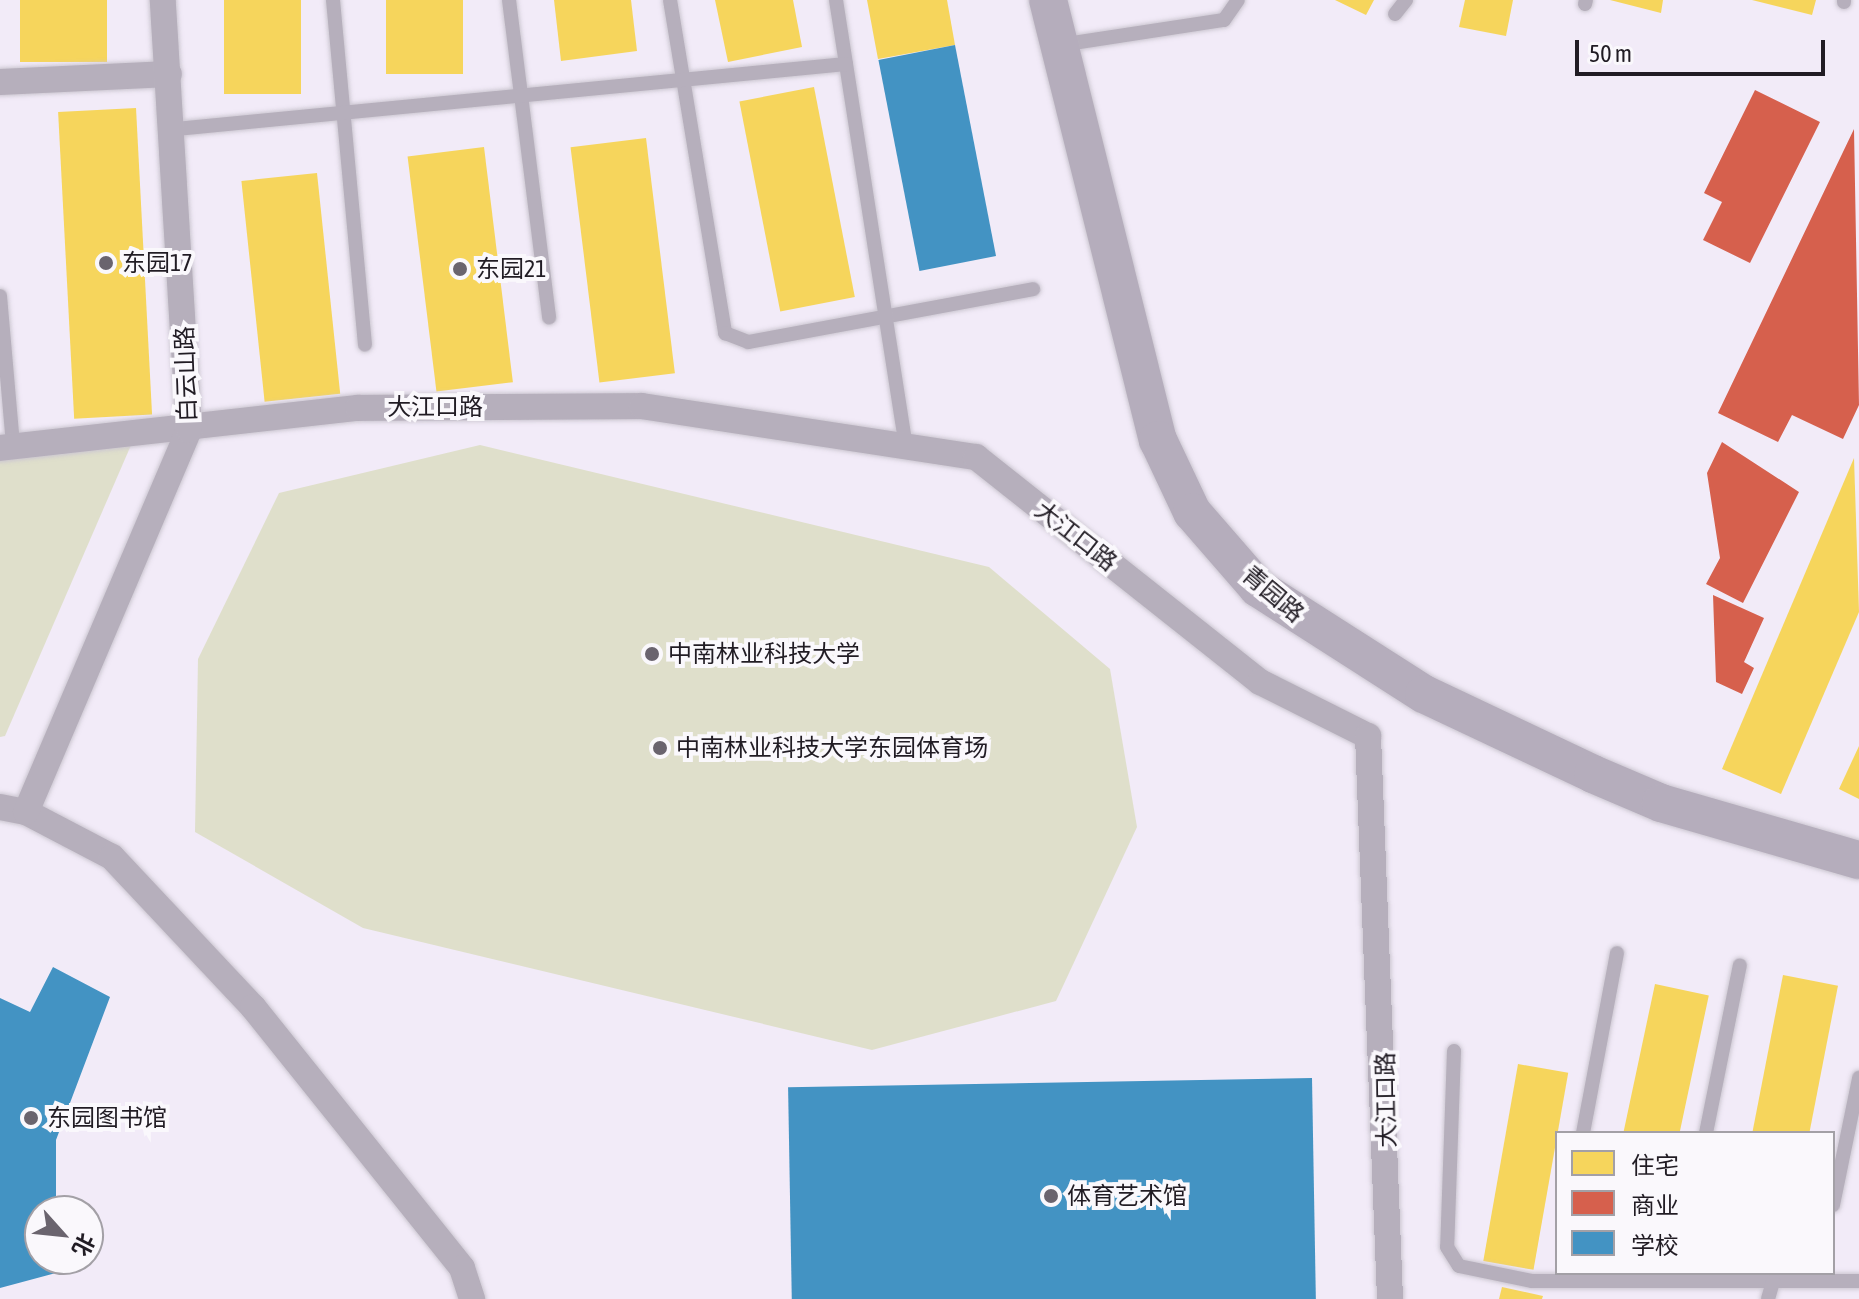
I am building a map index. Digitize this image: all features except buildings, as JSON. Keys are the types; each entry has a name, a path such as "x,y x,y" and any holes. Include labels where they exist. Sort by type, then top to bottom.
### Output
{"street":[{"name":"白云山路","path":"26,812 189,430 176,129 163,0"},
{"name":"青园路","path":"1048,0 1158,440 1192,512 1258,588 1424,694 1593,774 1661,803 1859,860"},
{"path":"0,82 169,74"},
{"name":"大江口路","path":"6,447 189,430 358,408 642,406 976,457 1260,682 1368,736 1390,1299"},
{"path":"0,807 26,812 112,857 253,1007 462,1268 472,1299"}],"lane":[{"path":"333,0 365,345"},
{"path":"509,0 549,317"},
{"path":"670,0 725,333 748,342 886,319 1033,289"},
{"path":"836,0 906,446"},
{"path":"1060,46 1224,20 1238,0"},
{"path":"1395,14 1406,0"},
{"path":"176,129 846,64"},
{"path":"0,296 6,447"},
{"path":"1583,1131 1617,953"},
{"path":"1706,1131 1740,965"},
{"path":"1454,1051 1450,1259 1643,1292 1677,1278 1773,1281 1818,1277 1859,1281"},
{"path":"1835,1195 1859,1078"},
{"path":"1768,1299 1773,1281"}],"green space":[{"path":"138,429 5,736 0,737 0,440"},
{"name":"中南林业科技大学东园体育场","path":"480,445 989,567 1110,669 1137,827 1056,1001 872,1050 363,928 195,832 198,659 279,493"}],"place":[{"name":"东园17","path":"106,263"},
{"name":"东园21","path":"460,269"},
{"name":"中南林业科技大学","path":"652,654"},
{"name":"中南林业科技大学东园体育场","path":"660,748"},
{"name":"东园图书馆","path":"31,1118"},
{"name":"体育艺术馆","path":"1051,1196"}]}
